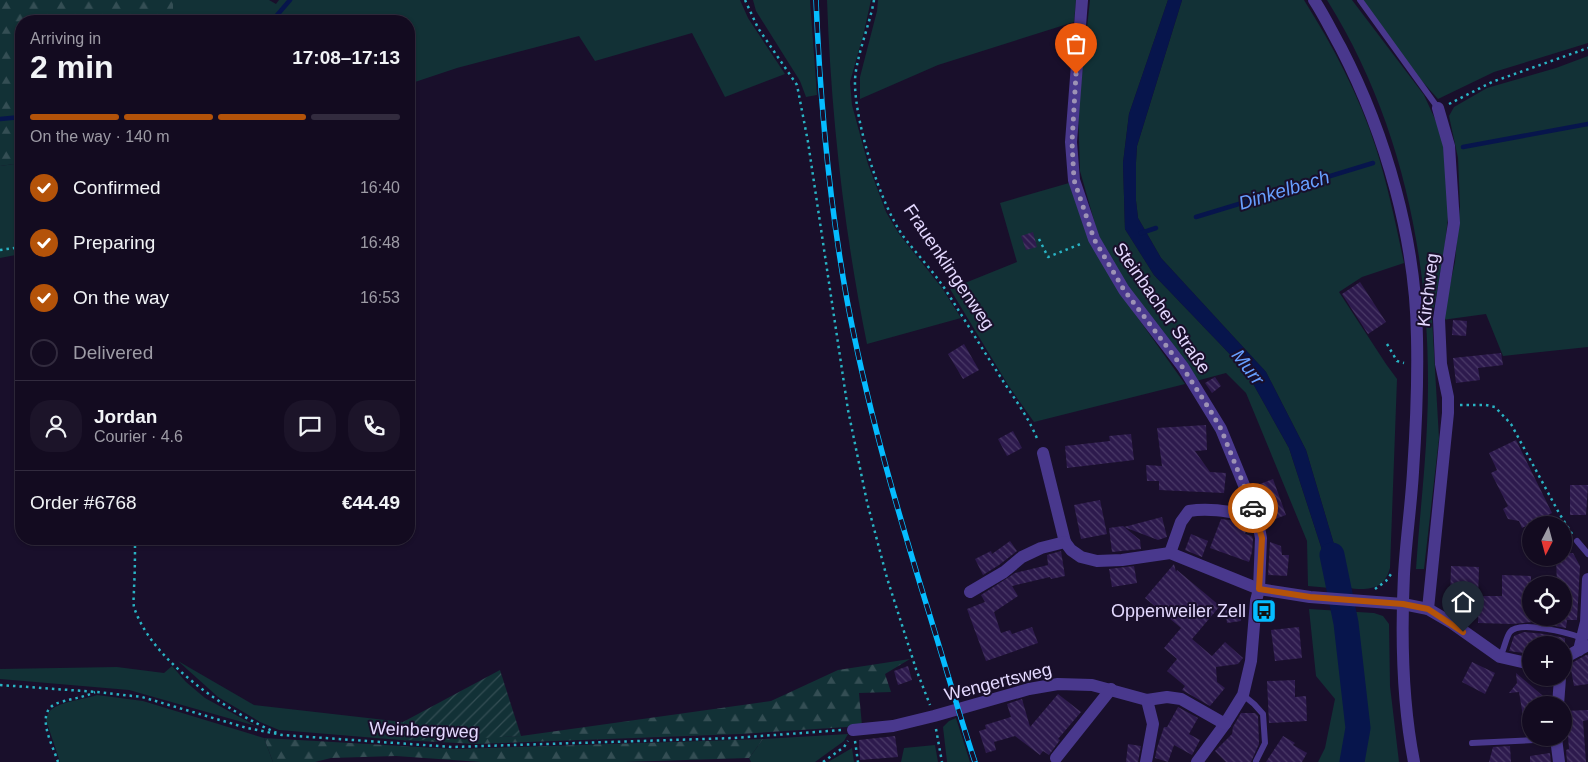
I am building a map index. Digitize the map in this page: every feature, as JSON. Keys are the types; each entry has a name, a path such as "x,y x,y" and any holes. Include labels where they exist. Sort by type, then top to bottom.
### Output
{"street":[{"name":"Steinbacher Straße","path":"1082,0 1072,142 1074,180 1094,239 1124,290 1183,368 1221,429 1257,518 1262,538 1259,589 1256,601 1251,661 1243,695 1225,724 1197,762"},
{"path":"1314,0 1354,74 1380,137 1398,204 1414,288 1418,337 1417,380 1413,472 1403,604 1404,684 1414,762"},
{"name":"Kirchweg","path":"1428,609 1448,406 1441,364 1439,319 1454,223 1448,146 1438,108"},
{"path":"1043,453 1065,542 1071,550 1081,557 1097,560 1122,560 1170,553 1259,589 1310,597 1403,604 1428,609 1500,657 1522,662"},
{"path":"1170,553 1181,522 1189,511 1200,509 1225,511 1257,518"},
{"path":"970,592 1004,572 1022,557 1041,548 1065,542"},
{"path":"1572,652 1583,644 1588,579"},
{"name":"Wengertsweg","path":"853,730 892,726 1029,689 1058,684 1092,685 1147,700"},
{"path":"1056,758 1111,689"},
{"path":"1146,762 1152,724 1147,700 1168,697 1181,699 1225,724"},
{"path":"1557,746 1559,762"}],"lane":[{"name":"Kirchweg","path":"1360,0 1438,108"},
{"path":"1577,542 1588,554"},
{"path":"1500,657 1506,646 1510,631 1524,626 1568,633 1583,644"},
{"path":"1243,695 1263,714 1264,743 1256,761"},
{"path":"1472,743 1522,740"}],"path":[{"path":"745,0 758,28 797,86 808,142 848,410 867,502 890,588 916,669 934,716 942,762"},
{"name":"Frauenklingenweg","path":"874,0 857,67 855,84 860,125 872,167 888,207 902,234 963,316 998,374 1031,423 1043,453"},
{"path":"1438,108 1492,82 1588,48"},
{"path":"1039,239 1048,257 1094,239"},
{"path":"0,250 15,248"},
{"path":"1387,344 1397,361 1404,363"},
{"path":"1448,406 1486,405 1495,407 1502,414 1518,435 1558,513 1577,542"},
{"path":"136,545 134,606 146,631 190,681 254,723 282,735"},
{"name":"Weinbergweg","path":"0,685 142,697 247,728 282,735 452,747 734,738 853,730"},
{"path":"58,762 45,722 46,712 60,702 79,699 97,692"},
{"path":"823,762 844,747 853,730"},
{"path":"853,730 858,762"}],"green space":[{"path":"0,0 173,0 173,15 15,15 15,164 0,166"},
{"path":"173,0 269,0 276,4 279,0 740,0 748,18 785,74 725,97 692,33 595,61 579,36 457,68 415,82 415,15 173,15"},
{"path":"753,0 810,0 817,95 806,97 800,81 756,11"},
{"path":"827,0 871,0 850,82 852,105 868,164 886,212 899,234 942,288 961,318 867,344 845,216 835,130"},
{"path":"878,0 1076,0 1074,22 938,65 860,99 860,77 877,11"},
{"path":"1090,0 1168,0 1129,114 1123,163 1125,229 1154,275 1246,371 1289,448 1325,559 1330,588 1308,586 1307,541 1246,393 1226,373 1196,381 1129,288 1099,238 1080,171 1078,110"},
{"path":"1182,0 1304,0 1345,71 1362,109 1376,148 1404,263 1362,277 1339,292 1397,379 1390,568 1384,581 1368,589 1347,588 1306,450 1266,372 1161,258 1138,218 1136,201 1137,146"},
{"path":"1327,0 1352,0 1424,95 1440,130 1446,160 1449,208 1444,253 1432,318 1439,438 1424,569 1416,569 1426,443 1428,370 1425,314 1419,259 1409,205 1395,151 1377,99 1354,48"},
{"path":"1363,0 1588,0 1588,43 1494,72 1438,99 1413,71"},
{"path":"1588,56 1588,347 1503,356 1486,314 1442,320 1455,262 1460,206 1458,158 1449,116 1454,107 1487,88 1556,68"},
{"path":"15,164 15,255 0,258 0,166"},
{"path":"1069,183 1089,240 1118,290 1185,384 1034,422 1008,385 950,289 1017,262 1000,203"},
{"path":"1309,609 1374,613 1383,616 1389,624 1390,686 1399,762 1318,762 1325,748 1335,699 1316,676"},
{"path":"910,659 885,674 891,692 859,693 862,726 740,734 476,744 400,740 521,736 771,701 838,670"},
{"path":"178,661 254,705 403,722 400,740 279,730 260,722 218,697"},
{"path":"172,666 186,682 205,698 256,726 129,690 0,679 0,669 117,667 164,673"},
{"path":"500,670 521,736 450,740 400,740 403,722"},
{"path":"97,695 143,701 264,738 273,762 60,762 46,720 48,713 60,705"},
{"path":"956,718 970,762 947,762 943,727 949,721"},
{"path":"848,734 844,741 815,762 751,762 749,758 763,739"},
{"path":"264,738 454,749 763,739 749,758 623,762 481,762 396,756 331,758 315,762 273,762"},
{"path":"935,745 938,762 901,762 904,748"},
{"path":"852,748 854,762 828,762"}],"water":[{"path":"1168,0 1182,0 1137,146 1136,201 1138,218 1161,258 1266,372 1306,450 1347,588 1330,588 1325,559 1289,448 1246,371 1154,275 1125,229 1123,163 1129,114"}],"building":[{"path":"1033,232 1037,247 1026,250 1021,236"},
{"path":"1360,282 1386,322 1368,334 1342,294"},
{"path":"1453,320 1467,321 1466,336 1452,335"},
{"path":"964,344 979,370 963,379 948,354"},
{"path":"1501,353 1503,365 1478,368 1480,380 1456,383 1453,358"},
{"path":"1215,377 1221,386 1212,393 1205,383"},
{"path":"1206,425 1207,450 1195,451 1210,472 1226,473 1224,493 1159,490 1159,481 1147,481 1146,465 1162,466 1157,428"},
{"path":"1013,431 1022,448 1007,456 998,439"},
{"path":"1131,434 1134,460 1067,468 1065,446 1110,441 1109,436"},
{"path":"1516,440 1552,513 1546,516 1522,516 1522,528 1519,521 1508,519 1503,509 1508,506 1491,473 1497,470 1489,453"},
{"path":"1273,479 1286,515 1272,520 1274,494 1266,512 1257,485"},
{"path":"1570,485 1588,485 1586,515 1570,515"},
{"path":"1100,500 1107,534 1081,539 1074,505"},
{"path":"1162,517 1167,537 1158,540 1124,527"},
{"path":"1221,519 1236,521 1248,526 1245,534 1252,536 1253,539 1249,562 1210,548"},
{"path":"1123,526 1140,540 1141,549 1112,552 1109,528"},
{"path":"1191,534 1208,541 1202,557 1185,550"},
{"path":"1010,541 1017,551 983,575 975,559 991,551 992,554"},
{"path":"1270,542 1281,546 1282,555 1289,555 1287,576 1268,575"},
{"path":"1061,551 1065,576 1051,579 1050,577 1012,586 1018,596 994,612 1001,633 1010,630 1012,634 1032,627 1038,643 986,661 967,609 985,602 981,595 1015,573 1048,565 1047,555"},
{"path":"1573,553 1580,566 1577,620 1572,620 1572,576 1557,576 1556,566 1572,566"},
{"path":"1174,564 1176,572 1177,570 1220,606 1192,639 1212,656 1225,642 1243,658 1238,664 1216,667 1217,682 1225,688 1210,706 1182,690 1185,686 1167,671 1177,659 1164,648 1181,628 1145,598"},
{"path":"1134,566 1137,583 1112,587 1109,569"},
{"path":"1451,566 1479,567 1478,599 1450,598"},
{"path":"1502,575 1531,576 1522,576 1522,623 1478,623 1478,596 1502,596"},
{"path":"1239,608 1241,621 1227,623 1225,610"},
{"path":"1299,627 1302,658 1275,661 1271,630"},
{"path":"1524,632 1554,636 1522,636 1522,653 1509,651 1514,636"},
{"path":"1588,655 1588,684 1574,686 1572,663"},
{"path":"1472,662 1495,673 1485,694 1462,682"},
{"path":"908,666 912,680 898,685 894,671"},
{"path":"1516,673 1522,678 1522,686 1531,686 1543,696 1522,696 1522,710 1519,692 1509,693 1517,683"},
{"path":"1295,680 1295,697 1306,696 1307,721 1269,723 1267,681"},
{"path":"1058,694 1081,712 1058,739 1060,740 1049,755 1043,751 1040,755 1015,736 994,742 996,750 986,753 979,731 986,729 985,725 1011,717 1007,704 1022,699 1030,727"},
{"path":"1178,707 1198,718 1189,734 1200,740 1192,755 1174,745 1168,762 1155,758 1164,727 1167,727"},
{"path":"1588,710 1588,720 1583,721 1586,762 1567,762 1566,750 1569,749 1569,746 1572,746 1572,711"},
{"path":"1241,713 1255,713 1258,716 1259,744 1251,762 1226,762 1215,751 1232,734 1233,727"},
{"path":"895,736 898,757 860,760 859,740"},
{"path":"1283,736 1295,743 1293,745 1307,753 1302,762 1266,762"},
{"path":"1128,744 1141,746 1138,762 1126,762"},
{"path":"1510,746 1511,762 1489,762 1493,747"},
{"path":"1550,753 1551,762 1530,762 1530,756"}],"waterway":[{"path":"277,15 290,0"},
{"path":"0,119 15,118"},
{"name":"Dinkelbach","path":"1463,147 1588,124"},
{"name":"Dinkelbach","path":"1196,217 1373,163"},
{"name":"Dinkelbach","path":"1141,233 1156,228"},
{"name":"Murr","path":"1332,555 1346,623 1358,728 1352,762"}],"railway":[{"path":"816,0 820,75 830,188 847,300 872,414 892,489 975,762"}],"way so far":[{"path":"1076,74 1072,142 1074,180 1094,239 1124,290 1183,368 1210,410 1221,429 1253,508"}],"place":[{"name":"Oppenweiler Zell","path":"1264,611"}],"route":[{"path":"1253,508 1262,538 1259,589 1310,597 1403,604 1428,609 1463,632"}]}
